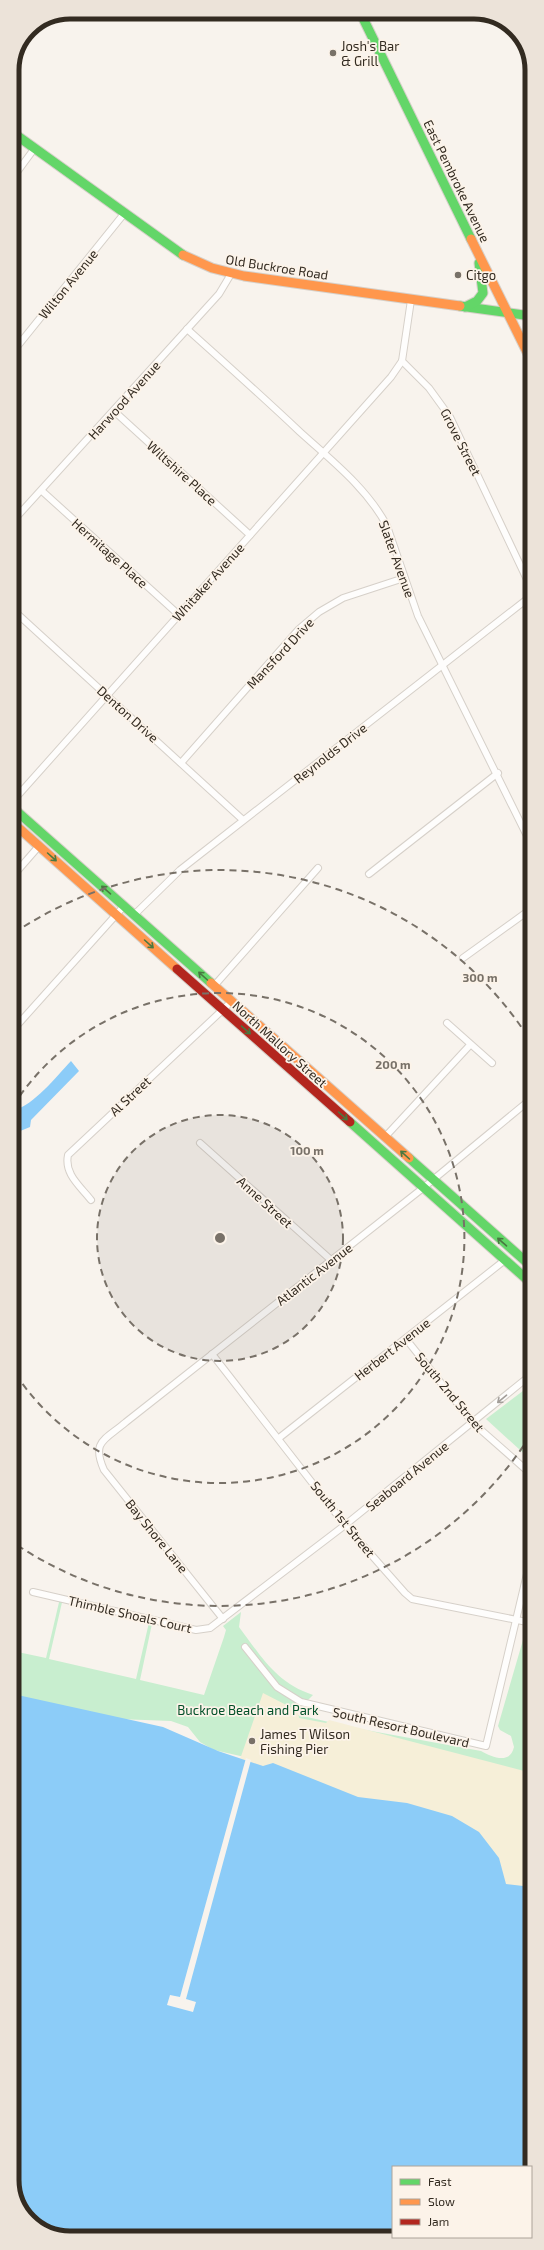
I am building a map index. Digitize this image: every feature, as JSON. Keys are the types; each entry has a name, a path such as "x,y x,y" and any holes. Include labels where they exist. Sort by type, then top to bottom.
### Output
{"main road":[{"name":"East Pembroke Avenue","path":"363,19 525,348"},
{"name":"Old Buckroe Road","path":"19,137 124,215 185,256 206,266 232,274 525,315"},
{"path":"465,308 477,301 483,293 477,253"},
{"name":"North Mallory Street","path":"19,813 525,1261"},
{"name":"North Mallory Street","path":"19,828 525,1278"}],"street":[{"path":"19,169 34,149"},
{"name":"Wilton Avenue","path":"19,344 124,215"},
{"name":"Harwood Avenue","path":"19,515 188,329 222,290 232,274"},
{"path":"402,361 411,300"},
{"name":"Slater Avenue","path":"188,329 324,453 364,493 380,514 387,526 418,616 498,773 525,831"},
{"name":"Whitaker Avenue","path":"19,794 391,378 402,361"},
{"name":"Grove Street","path":"402,361 429,388 450,417 525,575"},
{"name":"Wiltshire Place","path":"114,411 250,535"},
{"name":"Hermitage Place","path":"42,490 179,615"},
{"name":"Mansford Drive","path":"181,763 300,629 319,612 343,598 404,578"},
{"name":"Reynolds Drive","path":"134,915 180,870 525,601"},
{"name":"Denton Drive","path":"19,615 243,820"},
{"path":"369,874 498,773"},
{"path":"19,868 40,846"},
{"path":"214,986 318,868"},
{"path":"19,1023 124,906"},
{"path":"464,958 525,913"},
{"name":"Al Street","path":"91,1200 68,1170 68,1155 231,1002"},
{"path":"447,1023 492,1063"},
{"path":"385,1137 470,1045"},
{"name":"Atlantic Avenue","path":"98,1450 102,1442 423,1188 432,1179 525,1105"},
{"name":"Anne Street","path":"200,1143 331,1260"},
{"name":"Herbert Avenue","path":"279,1438 505,1260"},
{"name":"South 2nd Street","path":"406,1338 473,1423 525,1469"},
{"name":"South 1st Street","path":"212,1354 279,1438 345,1525 412,1598 525,1622"},
{"name":"Seaboard Avenue","path":"223,1619 345,1525 525,1380"},
{"name":"Bay Shore Lane","path":"98,1450 104,1470 223,1619"},
{"path":"516,1620 525,1582"},
{"name":"Thimble Shoals Court","path":"33,1592 196,1630 210,1628 223,1619"},
{"name":"South Resort Boulevard","path":"245,1647 277,1687 301,1702 486,1746 516,1620"}],"green space":[{"path":"525,1389 525,1455 486,1419"},
{"name":"Buckroe Beach and Park","path":"60,1598 63,1598 49,1659 136,1679 150,1618 153,1619 140,1680 204,1695 226,1630 223,1626 241,1612 239,1627 262,1658 279,1676 300,1690 313,1695 294,1714 355,1728 481,1751 495,1757 505,1758 512,1753 514,1747 511,1736 500,1730 498,1726 525,1633 525,1849 249,1758 214,1750 200,1742 188,1727 171,1721 19,1715 19,1652 46,1658"}],"sand":[{"path":"263,1693 298,1711 299,1718 326,1723 329,1720 525,1771 525,1927 230,1788"}],"water":[{"path":"71,1061 79,1071 31,1120 30,1127 19,1132 19,1109 37,1097"},
{"path":"19,1695 163,1727 218,1751 263,1766 273,1763 358,1797 407,1803 452,1816 479,1832 499,1858 506,1884 525,1886 525,2166 392,2166 392,2231 66,2231 50,2227 41,2222 26,2206 20,2190 19,2180"}],"pier":[{"path":"246,1758 251,1760 186,1999 196,2002 193,2012 167,2005 170,1995 180,1997"}],"traffic: fast":[{"path":"363,19 471,239"},
{"path":"19,137 183,255"},
{"path":"465,307 477,301 483,293 479,263"},
{"path":"460,306 525,315"},
{"path":"19,813 211,983"},
{"path":"350,1122 525,1278"},
{"path":"409,1158 525,1261"}],"traffic: slow":[{"path":"471,239 525,348"},
{"path":"183,255 212,268 244,276 460,306"},
{"path":"19,828 177,969"},
{"path":"211,983 409,1158"}],"traffic: jam":[{"path":"177,969 350,1122"}],"place":[{"name":"Josh's Bar & Grill","path":"333,53"},
{"name":"Citgo","path":"458,275"},
{"name":"James T Wilson Fishing Pier","path":"252,1741"}]}
